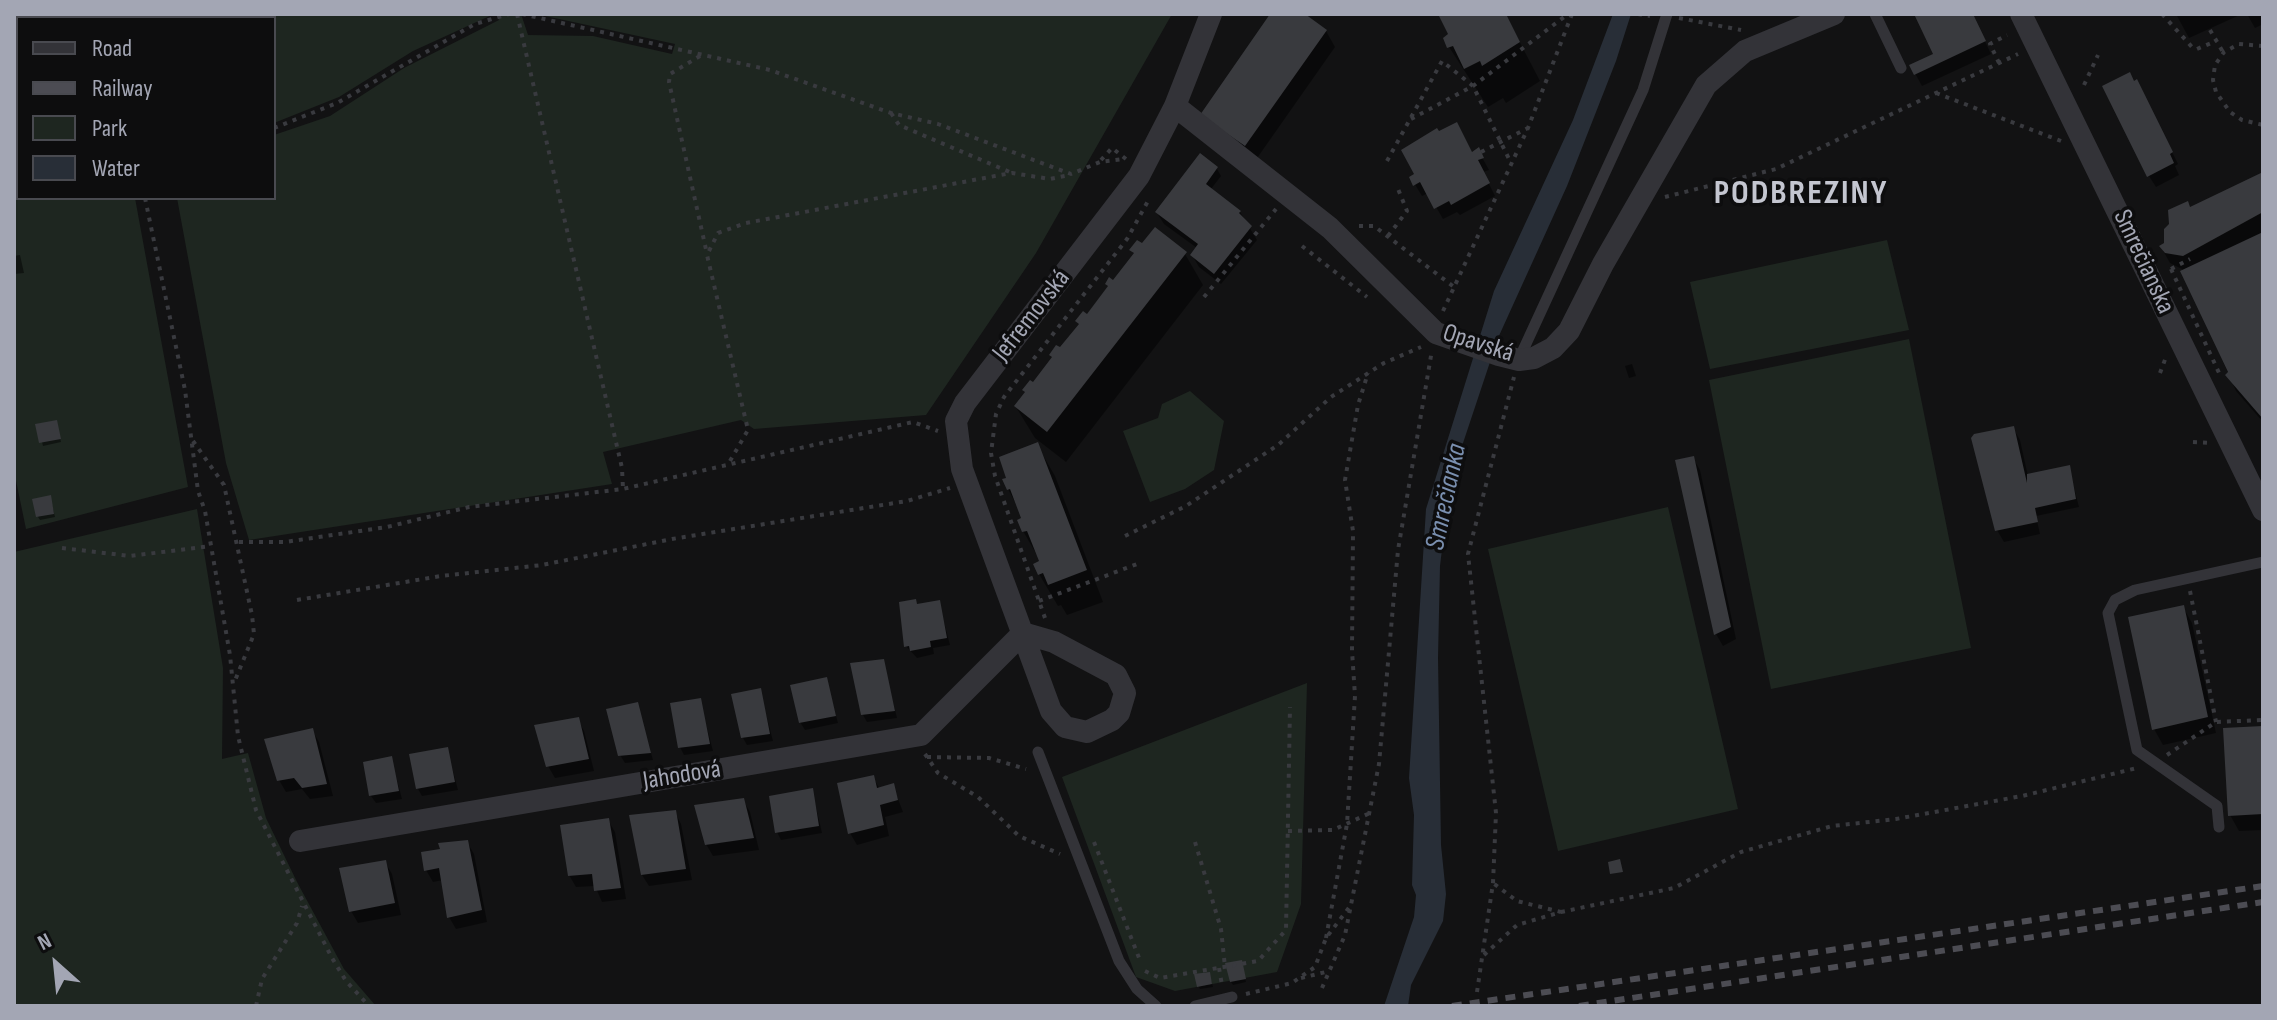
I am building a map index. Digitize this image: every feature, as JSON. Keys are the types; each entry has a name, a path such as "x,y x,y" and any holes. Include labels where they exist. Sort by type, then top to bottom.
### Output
{"street":[{"name":"Jefremovská","path":"955,432 959,412 965,403 1132,168 1158,141 1211,14"},
{"name":"Opavská","path":"1175,106 1330,228 1438,339 1519,360 1534,358 1553,348 1569,331 1603,264 1706,85 1745,51 1834,14"},
{"name":"Smrečianska","path":"2017,23 2263,510"},
{"path":"955,432 968,483 1023,633 1057,720 1075,731 1087,732 1112,720 1124,703 1125,693 1116,675 1054,642 1023,633"},
{"name":"Jahodová","path":"300,841 915,737 931,728 1023,633"}],"lane":[{"path":"1875,14 1901,68"},
{"path":"1519,360 1643,90 1667,15"},
{"path":"2219,827 2217,806 2137,750 2108,613 2122,596 2263,562"},
{"path":"1038,752 1119,961 1137,989 1156,1006"},
{"path":"1195,1006 1232,997"}],"path":[{"path":"276,127 337,103 475,24 509,14"},
{"path":"623,489 622,468 520,14 770,70 891,113 938,124 1071,174"},
{"path":"1409,120 1473,86 1570,14"},
{"path":"1322,988 1345,935 1370,813 1387,695 1398,550 1438,339 1454,287 1528,128 1570,14"},
{"path":"1638,14 1667,15 1779,37"},
{"path":"2162,14 2192,47 2197,49 2216,41"},
{"path":"1999,63 1990,44 2017,23"},
{"path":"2210,30 2224,52"},
{"path":"2263,46 2239,44 2224,52 2215,65 2213,80 2219,99 2236,117 2263,125"},
{"path":"1639,204 1776,169 2023,52"},
{"path":"702,54 670,74 669,82 748,430 729,463"},
{"path":"2084,85 2098,55"},
{"path":"1387,161 1442,61 1473,86 1512,165"},
{"path":"1936,93 2069,144"},
{"path":"891,113 899,125 1012,173 1050,179 1071,174 1100,162 1112,148 1156,186 1127,239 1004,397 992,435 991,453 1013,529 1054,642"},
{"path":"1481,152 1528,128"},
{"path":"1132,168 1158,141"},
{"path":"1100,162 1132,168"},
{"path":"707,255 718,233 746,223 1012,173"},
{"path":"1388,236 1407,211 1398,189"},
{"path":"1204,297 1287,195"},
{"path":"145,200 185,390 234,685 238,736 256,810 302,904 346,981 369,1006"},
{"path":"1355,222 1362,228 1374,226 1454,287"},
{"path":"1127,239 1134,245"},
{"path":"1100,274 1107,280"},
{"path":"1071,311 1079,316"},
{"path":"1125,536 1186,506 1234,476 1278,445 1331,397 1368,373 1417,346 1438,339"},
{"path":"1045,344 1053,350"},
{"path":"1477,992 1493,883 1496,813 1468,554 1519,360"},
{"path":"1298,979 1315,967 1326,938 1347,824 1355,696 1352,519 1345,480 1358,405 1368,373"},
{"path":"1018,379 1026,384"},
{"path":"239,542 285,542 387,527 469,507 623,489 913,422 944,433 955,432"},
{"path":"191,439 224,485 239,542 254,634 234,685"},
{"path":"2193,442 2216,444"},
{"path":"297,600 441,576 542,565 672,539 907,501 968,483"},
{"path":"1013,529 1020,527"},
{"path":"62,548 130,556 211,546"},
{"path":"1039,601 1137,564"},
{"path":"1028,572 1035,569"},
{"path":"2187,579 2216,722"},
{"path":"1094,842 1141,963 1148,973 1160,978 1258,961 1286,930 1290,707"},
{"path":"2177,750 2216,722 2263,720"},
{"path":"915,737 938,773 978,797 1019,836 1066,856 1085,870"},
{"path":"927,757 1004,760 1025,768 1054,789"},
{"path":"1482,956 1517,925 1561,912 1674,888 1741,852 1832,826 1896,819 2022,796 2141,766"},
{"path":"1288,831 1333,830 1370,813"},
{"path":"1195,842 1221,929 1225,967"},
{"path":"1493,883 1517,901 1561,912"},
{"path":"256,1006 262,979 297,923 302,904"},
{"path":"1326,938 1352,904"},
{"path":"1232,997 1330,971"}],"green space":[{"path":"14,14 494,14 413,51 339,97 276,122 276,16 16,16 16,200 135,200 188,487 26,529 14,471"},
{"path":"497,14 521,14 528,35 593,36 672,54 675,44 536,14 1172,14 1036,253 926,415 754,429 741,420 603,452 612,484 249,540 226,463 177,200 276,200 276,134 330,116 404,68 499,20"},
{"path":"1887,240 1909,330 1710,369 1690,282"},
{"path":"1909,339 1971,648 1771,689 1709,380"},
{"path":"1190,391 1224,421 1214,470 1185,489 1150,502 1123,431 1158,418 1162,404"},
{"path":"1668,507 1738,809 1558,851 1488,549"},
{"path":"197,509 223,668 222,759 248,753 266,818 297,882 344,969 376,1006 14,1006 14,552"},
{"path":"1307,683 1301,904 1277,972 1175,991 1136,977 1062,777"}],"water":[{"name":"Smrečianka","path":"1613,14 1631,14 1616,61 1567,186 1498,338 1450,482 1440,566 1438,658 1441,845 1446,894 1443,921 1411,985 1408,1006 1384,1006 1414,917 1416,895 1412,885 1414,815 1409,778 1426,509 1494,291 1573,120"}],"building":[{"path":"1270,14 1305,14 1327,30 1245,146 1200,115"},
{"path":"1438,14 1506,14 1520,42 1482,66 1480,61 1464,69 1453,46 1447,48 1443,38 1448,34"},
{"path":"1914,14 1973,14 1986,41 1914,75 1909,65 1933,54"},
{"path":"2130,72 2134,81 2137,79 2173,152 2170,154 2174,163 2147,177 2102,86"},
{"path":"1457,122 1472,152 1479,147 1484,158 1478,160 1490,183 1451,205 1449,201 1434,209 1420,182 1413,186 1409,177 1414,174 1401,150 1437,128 1439,131"},
{"path":"1200,153 1218,167 1206,184 1241,211 1239,213 1252,226 1214,274 1190,255 1198,244 1155,212"},
{"path":"2263,172 2263,212 2183,256 2165,253 2159,246 2164,243 2164,229 2169,224 2168,210 2188,201 2190,207"},
{"path":"1155,227 1187,252 1047,432 1014,406 1025,392 1022,390 1030,380 1033,382 1052,357 1049,355 1056,345 1060,347 1079,324 1075,321 1083,311 1087,314 1108,286 1105,284 1109,277 1113,280 1134,253 1129,250 1137,240 1142,243"},
{"path":"2263,232 2263,419 2225,375 2228,372 2180,271"},
{"path":"57,420 61,439 39,443 35,424"},
{"path":"2014,426 2027,483 2027,474 2070,465 2076,499 2035,508 2038,522 1995,531 1971,438 1974,434"},
{"path":"1038,442 1087,570 1048,585 1043,573 1038,575 1033,564 1039,561 1027,531 1022,532 1017,520 1021,518 1010,489 1007,490 1002,479 1006,478 999,457"},
{"path":"1694,456 1731,627 1714,635 1675,460"},
{"path":"51,495 54,514 36,517 32,499"},
{"path":"916,599 917,604 940,600 947,638 930,641 931,647 910,651 909,646 904,647 899,602"},
{"path":"2184,605 2208,717 2152,730 2128,617"},
{"path":"884,659 895,711 861,715 850,663"},
{"path":"827,677 836,716 799,723 790,685"},
{"path":"761,688 770,734 741,738 731,694"},
{"path":"701,698 710,744 678,748 670,703"},
{"path":"638,702 651,753 618,756 606,709"},
{"path":"579,717 589,759 546,767 534,725"},
{"path":"2263,726 2263,814 2228,816 2223,728"},
{"path":"313,728 327,784 302,788 294,778 277,781 264,739"},
{"path":"448,747 455,782 416,789 409,754"},
{"path":"392,756 399,791 369,796 363,762"},
{"path":"874,775 877,788 894,783 898,800 880,805 884,825 848,834 837,783"},
{"path":"813,788 819,826 775,833 769,796"},
{"path":"744,798 754,838 705,845 694,805"},
{"path":"676,810 686,869 641,875 629,815"},
{"path":"609,818 621,888 594,891 592,874 568,876 560,825"},
{"path":"468,840 482,910 447,918 439,868 424,871 421,852 440,849 438,843"},
{"path":"1620,859 1623,872 1610,874 1608,862"},
{"path":"386,860 395,903 349,912 339,868"},
{"path":"1242,960 1246,979 1230,982 1225,963"},
{"path":"1210,972 1212,984 1197,987 1194,974"}],"railway":[{"path":"1452,1006 2263,886"},
{"path":"1579,1006 2263,902"}],"district":[{"name":"PODBREZINY","path":"1801,194"}]}
